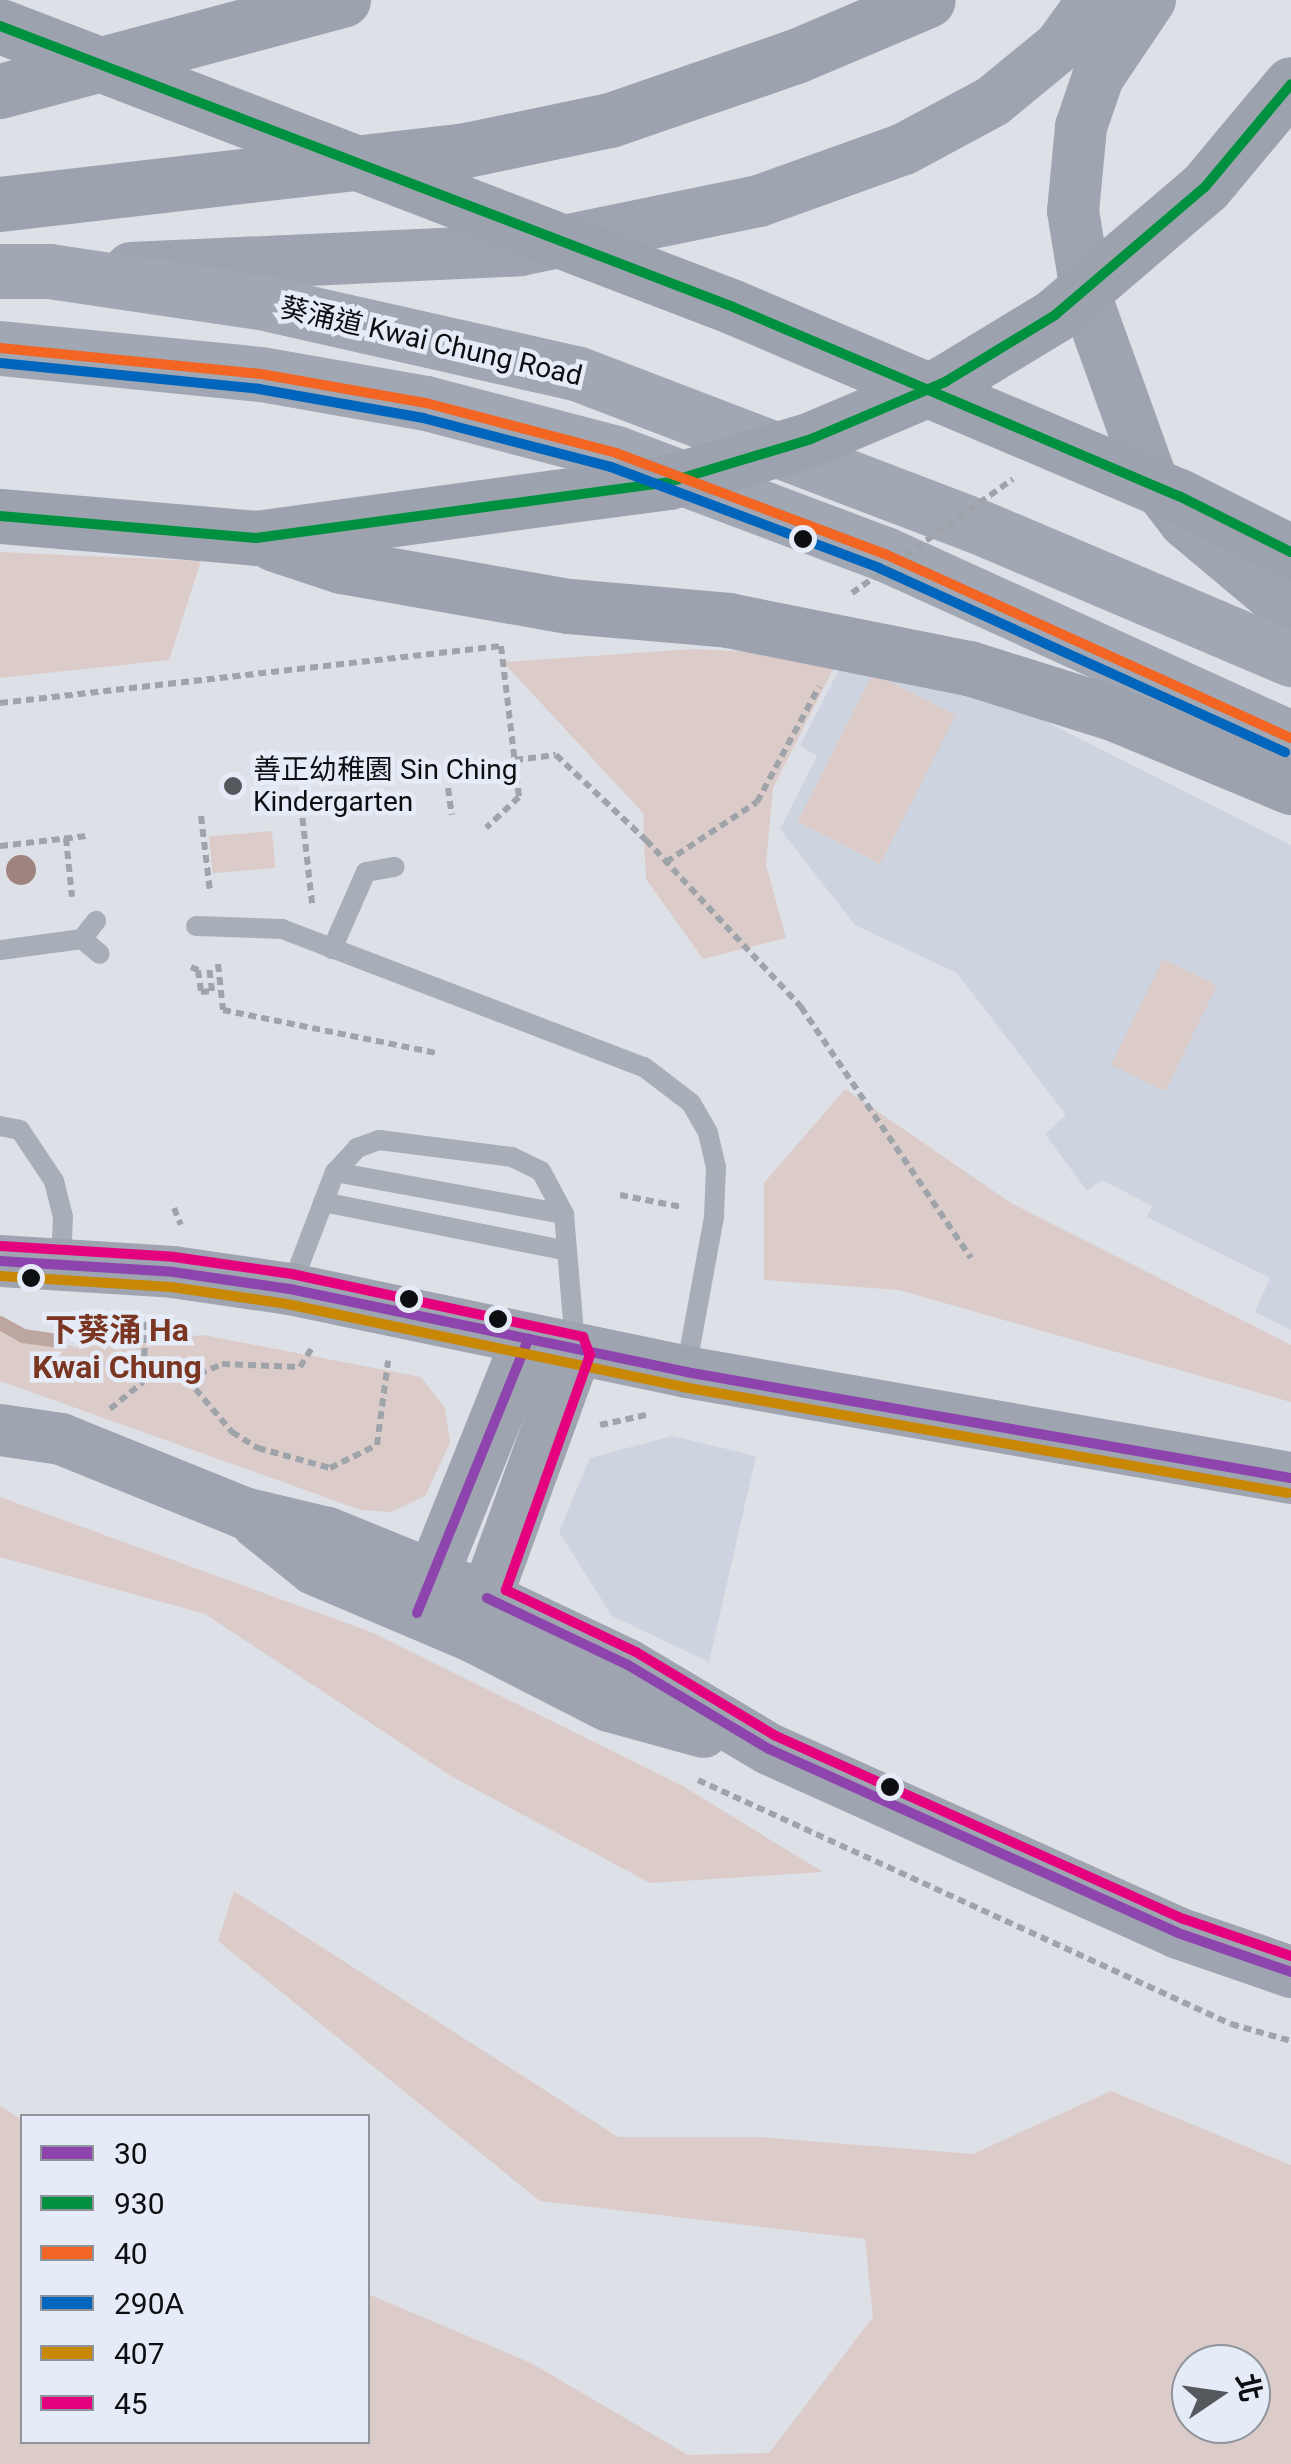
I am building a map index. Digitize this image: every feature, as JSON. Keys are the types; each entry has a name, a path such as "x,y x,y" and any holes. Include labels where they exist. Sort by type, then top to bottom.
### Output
{"highway":[{"path":"0,91 343,0"},
{"path":"0,204 466,150 610,120 796,56 928,0"},
{"path":"0,26 788,329 1179,496 1291,552"},
{"path":"0,516 256,538 669,482 812,439 928,389 1055,315 1205,187 1291,84"},
{"path":"256,538 341,566 569,606 728,620 968,668 1113,713 1291,787"}],"main road":[{"path":"24,271 520,250 760,201 904,149 993,102 1060,46 1093,0"},
{"path":"1150,0 1098,77 1081,127 1073,211 1088,303 1150,478 1185,522 1291,612"},
{"name":"葵涌道 Kwai Chung Road","path":"24,271 260,302 576,373 964,521 1291,659"},
{"path":"0,348 261,374 426,403 616,453 841,536 1291,738"},
{"path":"0,1262 61,1263 290,1289 686,1372 1291,1478"},
{"path":"425,1594 552,1345"},
{"path":"480,1617 552,1345"},
{"path":"0,1430 61,1438 244,1513 314,1569 425,1594 480,1617 628,1665 769,1749 1178,1932 1291,1972"}],"lane":[{"path":"332,949 366,872 394,867"},
{"path":"82,940 96,922"},
{"path":"190,927 282,929 644,1067 691,1103 708,1134 716,1167 714,1217 686,1372"},
{"path":"0,950 82,940 100,954"},
{"path":"0,1126 20,1130 54,1181 64,1218 61,1263"},
{"path":"290,1289 335,1172 358,1148 380,1140 512,1157 541,1172 564,1214 564,1250 552,1345"},
{"path":"335,1172 564,1214"},
{"path":"323,1202 564,1250"}],"path":[{"path":"856,604 844,599 1019,474"},
{"path":"0,703 501,646 519,797 486,828"},
{"path":"515,760 556,755 666,862 800,1007 971,1258"},
{"path":"666,862 757,802 778,761 790,765"},
{"path":"448,788 452,815"},
{"path":"302,805 312,903"},
{"path":"201,816 210,892"},
{"path":"0,846 86,836"},
{"path":"66,838 72,897"},
{"path":"213,964 212,991 200,992 198,970 191,967 213,964"},
{"path":"213,964 224,1010 436,1053"},
{"path":"620,1195 676,1206"},
{"path":"104,1414 143,1382 146,1321"},
{"path":"187,1380 222,1364 300,1366 312,1348"},
{"path":"143,1364 187,1380 245,1440 293,1462 330,1468 377,1445 388,1361"},
{"path":"590,1434 599,1425 655,1414"},
{"path":"685,1774 1230,2024 1291,2041"}],"shaded area":[{"path":"0,552 201,561 169,660 0,678"},
{"path":"860,628 1291,845 1291,1330 1255,1312 1270,1278 1147,1217 1152,1206 1102,1180 1087,1191 1045,1134 1066,1115 957,973 855,925 780,829 817,756 800,746"},
{"path":"694,649 840,656 773,788 766,865 786,938 703,959 646,879 643,813 503,662"},
{"path":"873,673 956,715 880,864 797,822"},
{"path":"272,831 275,868 212,873 209,836"},
{"path":"1163,959 1217,985 1165,1091 1111,1065"},
{"path":"845,1089 1011,1203 1291,1345 1291,1402 899,1290 764,1280 764,1183"},
{"path":"0,1328 75,1347 203,1335 421,1377 445,1408 450,1443 425,1496 391,1512 361,1510 0,1381"},
{"path":"672,1436 756,1456 709,1662 612,1616 559,1532 590,1458"},
{"path":"0,1497 371,1632 681,1785 823,1872 650,1883 451,1776 205,1614 0,1557"},
{"path":"234,1891 618,2137 760,2137 973,2154 1111,2091 1291,2165 1291,2464 0,2464 0,2106 20,2119 20,2444 370,2444 370,2295 531,2363 688,2455 769,2453 873,2317 865,2239 540,2201 218,1941"}],"waterway":[{"path":"0,1323 23,1336 60,1341"}],"transit line":[{"name":"930","path":"0,26 733,307 1179,496 1291,552"},
{"name":"930","path":"0,516 256,538 669,482 811,439 945,382 1055,315 1205,187 1291,84"},
{"name":"40","path":"0,348 261,374 426,403 616,453 885,554 1291,738"},
{"name":"290A","path":"0,363 259,389 423,418 611,467 879,568 1285,752"},
{"name":"45","path":"1,1246 174,1257 292,1274 583,1337 590,1355 506,1590 636,1652 776,1736 1184,1919 1291,1956"},
{"name":"30","path":"0,1261 173,1272 290,1289 686,1372 1291,1478"},
{"name":"407","path":"0,1276 171,1287 287,1304 683,1387 1288,1493"},
{"name":"30","path":"417,1613 528,1339"},
{"name":"30","path":"487,1598 628,1665 769,1749 1178,1933 1291,1972"}],"place":[{"name":"善正幼稚園 Sin Ching Kindergarten","path":"233,786"}],"district":[{"name":"下葵涌 Ha Kwai Chung","path":"117,1350"}]}
